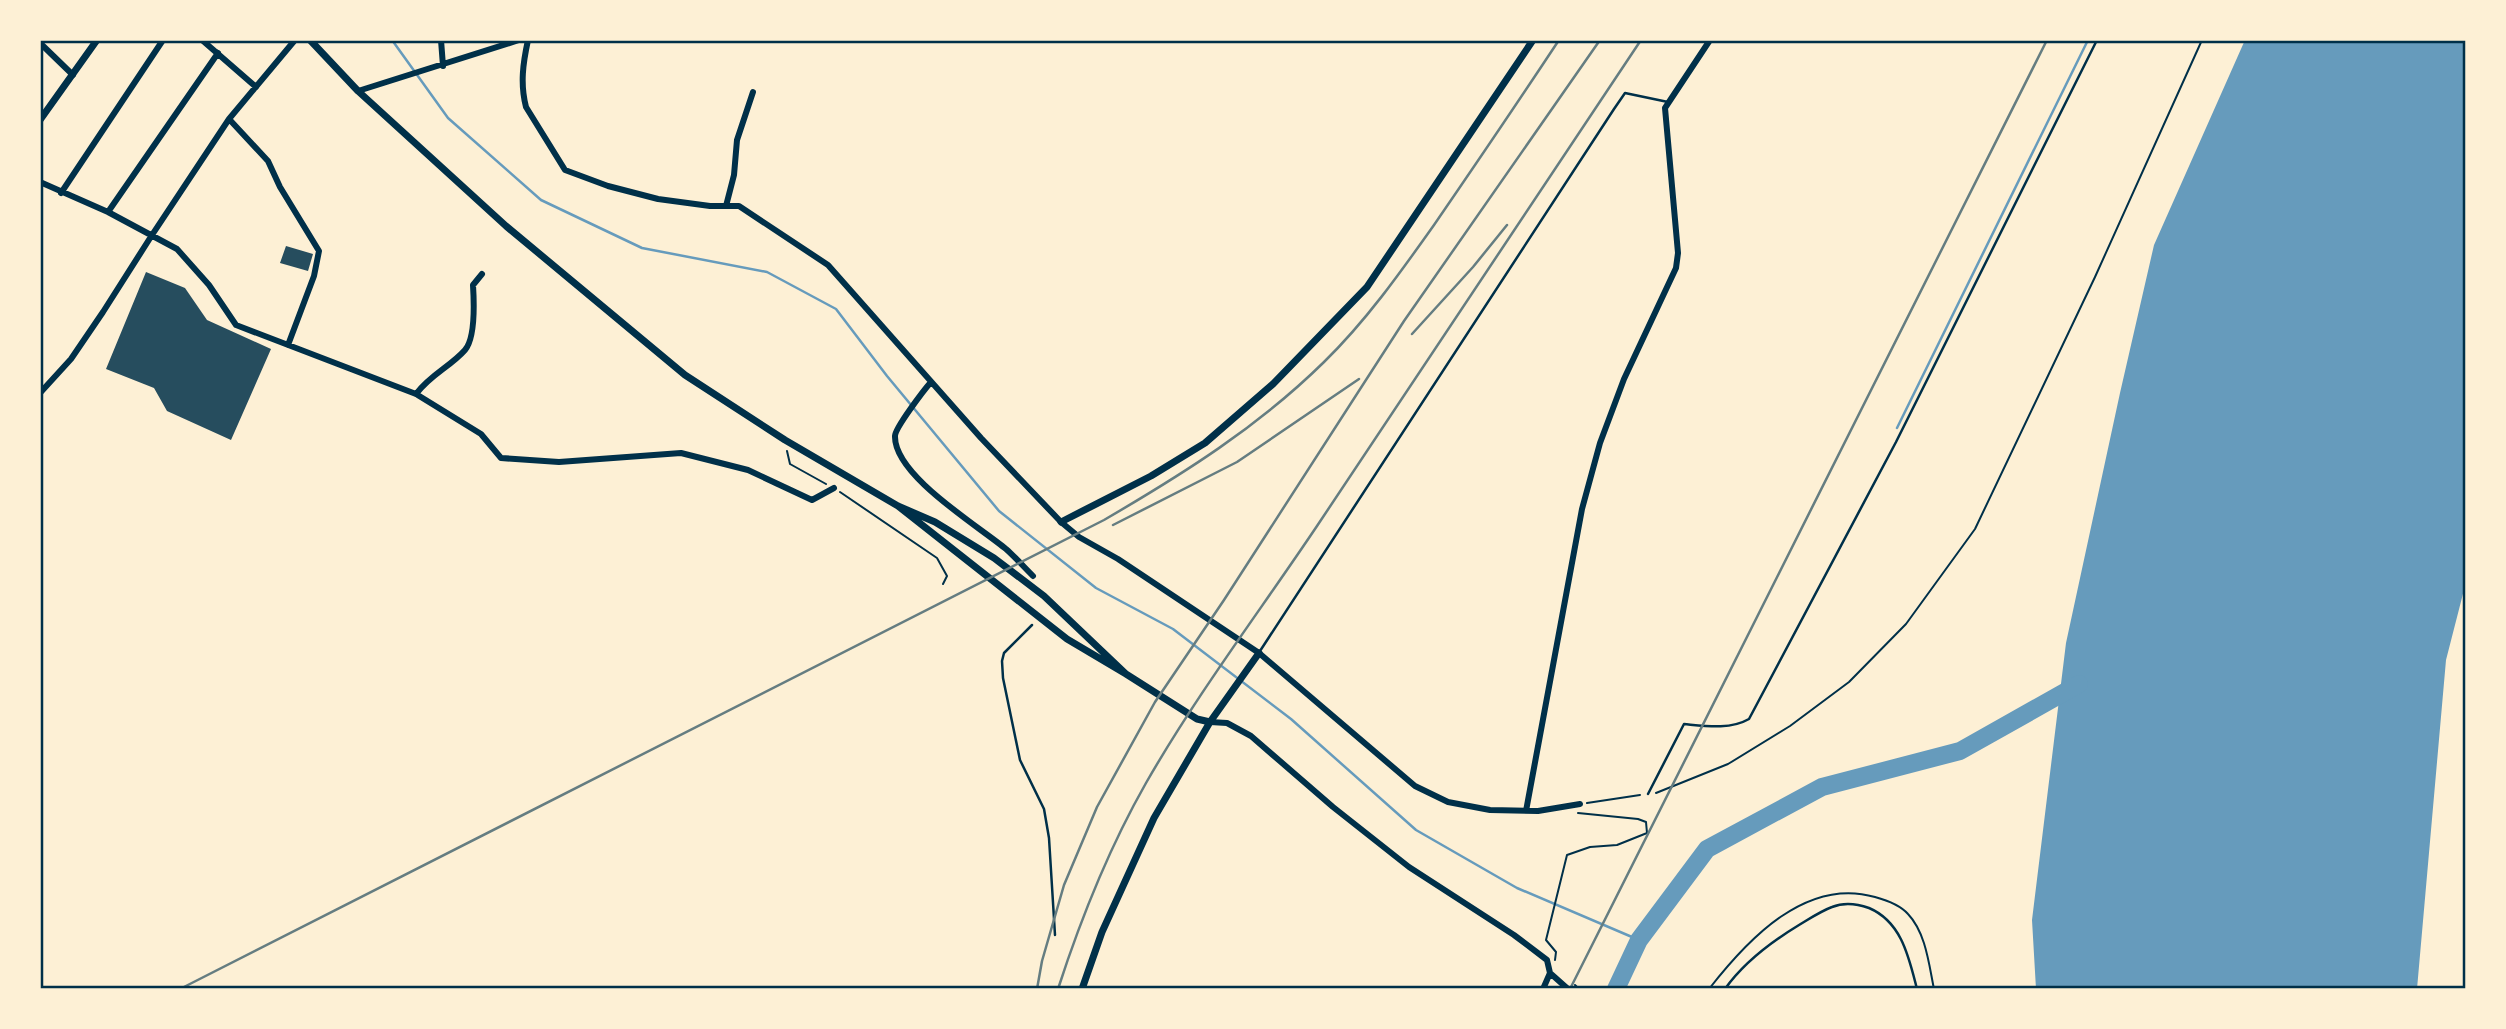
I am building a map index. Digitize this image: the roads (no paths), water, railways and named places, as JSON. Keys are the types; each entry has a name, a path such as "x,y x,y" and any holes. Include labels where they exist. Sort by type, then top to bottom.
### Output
{"street":[{"path":"40,120 97,40"},
{"path":"61,193 163,40"},
{"path":"202,40 256,87"},
{"path":"40,393 71,359 229,119 295,40"},
{"path":"310,40 358,91 506,226 675,368 785,440 898,506 935,522 966,540 1052,603 1126,674"},
{"path":"441,40 443,66"},
{"path":"358,91 519,40"},
{"path":"528,40 522,68 526,107 565,170 608,186 658,199 710,206 739,206 828,265 931,382 1061,522 1079,537 1118,559 1259,653 1415,786 1448,802 1490,810 1526,811 1580,804"},
{"path":"1061,522 1151,476 1205,443 1273,384 1367,287 1533,40"},
{"path":"1526,811 1581,509 1600,443 1623,379 1676,268 1678,253 1665,108 1710,40"},
{"path":"40,43 73,75"},
{"path":"108,212 218,53"},
{"path":"726,206 734,175 737,140 753,92"},
{"path":"229,119 268,161 280,187 319,251 314,276 288,345"},
{"path":"40,183 108,212 177,249 209,285 236,325 416,394 481,434 501,458 559,463 681,453 748,470 812,500 835,488"},
{"path":"416,394 426,380 466,349 475,307 474,285 482,274"},
{"path":"931,382 895,432 896,451 906,466 933,493 1006,550 1033,576"},
{"path":"898,506 1067,639 1197,719 1227,723 1251,736 1409,867 1514,935 1546,960 1550,972 1568,989"},
{"path":"1082,989 1102,932 1143,840 1210,722 1259,653"},
{"path":"1543,989 1550,972"}],"lane":[{"path":"1648,794 1684,724 1716,727 1749,719 1896,442 2097,40"},
{"path":"1259,653 1619,101 1625,93 1668,102"},
{"path":"1032,625 1004,653 1003,678 1020,760 1044,809 1049,838 1055,935"},
{"path":"1725,989 1757,954 1779,937 1833,906 1846,904 1878,912 1891,923 1904,944 1917,989"}],"water":[{"path":"2245,40 2466,40 2466,582 2446,660 2417,989 2036,989 2032,920 2066,643 2120,393 2154,245"}],"waterway":[{"path":"392,40 448,118 541,200 642,248 767,272 836,309 887,376 999,511 1096,588 1173,629 1291,719 1416,830 1517,888 1639,940"},
{"path":"1897,428 2088,40"},
{"path":"1616,989 1639,940 1707,849 1822,787 1960,751 2079,684"}],"railway":[{"path":"180,989 1104,520 1219,448 1299,386 1368,313 1434,225 1559,40"},
{"path":"1037,989 1042,961 1064,885 1097,807 1155,702 1404,321 1600,40"},
{"path":"1058,989 1108,858 1166,750 1641,40"},
{"path":"1570,989 2047,40"},
{"path":"1412,334 1507,225"},
{"path":"1113,525 1237,462 1359,379"}]}
